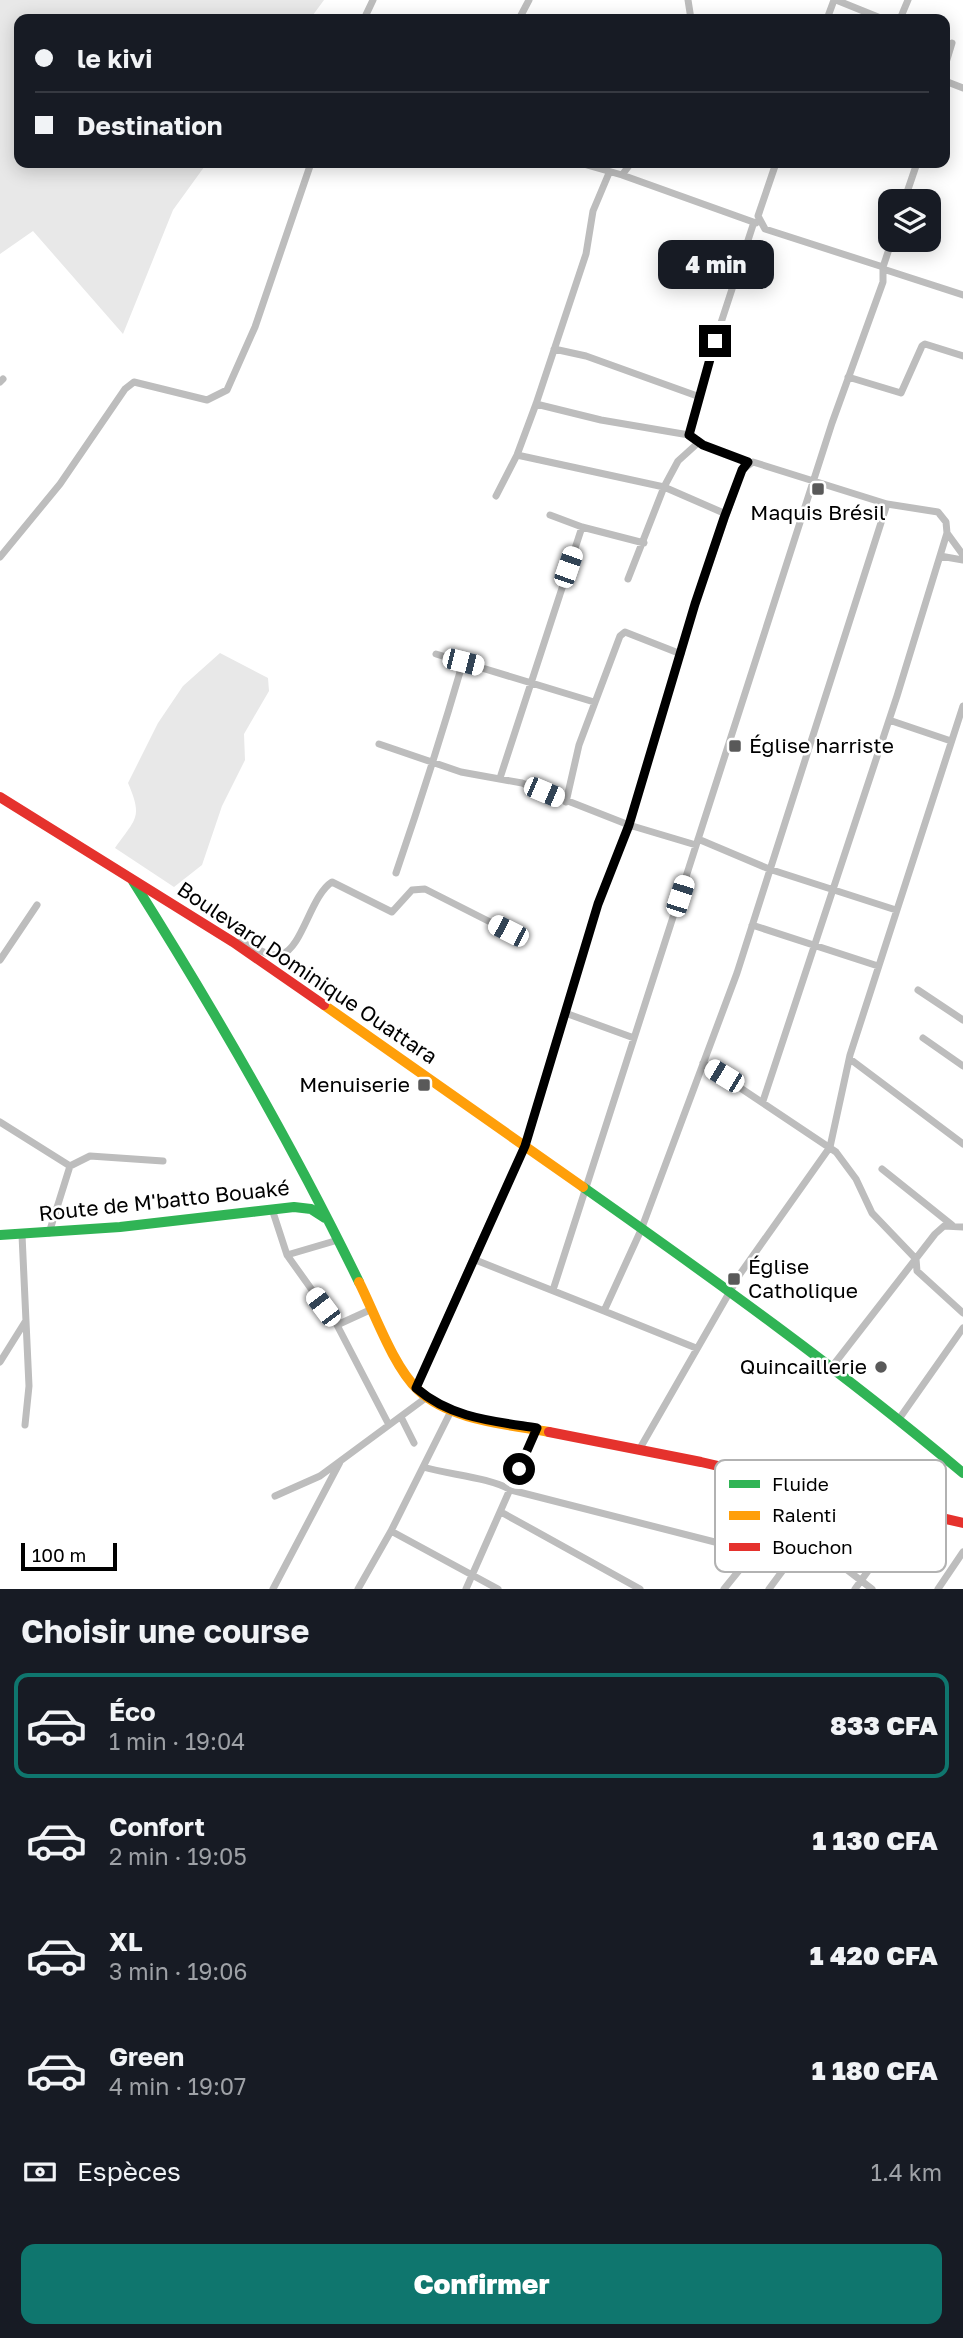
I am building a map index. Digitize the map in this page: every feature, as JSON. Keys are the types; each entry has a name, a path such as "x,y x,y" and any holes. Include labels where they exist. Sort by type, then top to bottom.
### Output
{"street":[{"path":"835,0 870,14"},
{"path":"950,50 952,43"},
{"path":"0,557 60,484 125,389 134,382 207,400 226,390 240,366 255,327 309,168"},
{"path":"594,168 622,175 757,223 765,229 963,295"},
{"path":"622,175 627,168"},
{"path":"689,435 715,341 774,168"},
{"path":"908,189 915,168"},
{"path":"496,496 517,455 536,404 586,254 593,211 609,173"},
{"path":"553,1290 848,377 883,282 883,268 888,252"},
{"path":"848,377 901,393 925,344 963,356"},
{"path":"554,349 586,356 700,397"},
{"path":"536,404 601,421 689,435 699,442 748,462 887,504 938,512 946,522 947,533 889,720 763,1101"},
{"path":"628,579 664,487 678,461 699,442"},
{"path":"517,455 664,487 726,514"},
{"path":"416,1388 525,1146 568,1014 598,904 629,825 726,514 742,470 748,462"},
{"path":"604,1311 641,1230 752,925 887,504"},
{"path":"550,515 582,527 644,543"},
{"path":"500,778 529,681 582,527"},
{"path":"947,533 963,558"},
{"path":"940,556 963,558"},
{"path":"566,802 594,702 615,645 625,632 681,654"},
{"path":"436,653 594,702"},
{"path":"396,873 416,806 434,763 463,662"},
{"path":"639,1450 730,1291 830,1147 849,1059 951,741 961,722 963,706"},
{"path":"889,720 951,741"},
{"path":"379,744 461,772 522,783 629,825 697,842 832,891 896,910"},
{"name":"Boulevard Dominique Ouattara","path":"0,797 233,942 525,1146 730,1291 899,1419 963,1473"},
{"path":"131,878 198,984 329,1220 399,1363 416,1388 428,1398 473,1418 537,1428 715,1467"},
{"path":"233,942 242,942 273,954 282,954 290,949 314,905 332,882 392,912 412,890 425,889 508,931"},
{"path":"0,961 37,905"},
{"path":"752,925 878,966"},
{"path":"918,990 963,1019"},
{"path":"568,1014 634,1038"},
{"path":"923,1038 963,1066"},
{"path":"849,1059 963,1144"},
{"path":"703,1063 830,1147 847,1163 872,1213 916,1259 917,1271 923,1278 963,1313"},
{"path":"0,1122 70,1166"},
{"path":"49,1233 70,1166 90,1156 163,1161"},
{"path":"882,1169 952,1224 963,1227"},
{"name":"Route de M'batto Bouaké","path":"0,1235 49,1233 303,1207 329,1220"},
{"path":"272,1209 287,1255 337,1325 389,1425"},
{"path":"831,1368 935,1234 952,1224"},
{"path":"22,1234 29,1386 24,1425"},
{"path":"287,1255 338,1240"},
{"path":"473,1259 696,1348"},
{"path":"337,1325 372,1309"},
{"path":"0,1362 25,1322"},
{"path":"899,1419 963,1328"},
{"path":"275,1496 320,1476 428,1398"},
{"path":"358,1589 391,1531 451,1410"},
{"path":"401,1418 414,1443"},
{"path":"466,1589 475,1574 537,1428"},
{"path":"273,1589 341,1462"},
{"path":"423,1467 499,1483 511,1490 715,1542"},
{"path":"501,1512 640,1589"},
{"path":"946,1520 963,1524"},
{"path":"391,1531 475,1574 498,1589"},
{"path":"941,1588 963,1552"},
{"path":"724,1589 738,1572"},
{"path":"769,1589 782,1572"},
{"path":"848,1572 872,1589"},
{"path":"855,1589 867,1572"}],"shaded area":[{"path":"0,0 324,0 314,14 14,14 14,168 203,168 173,210 123,334 33,231 0,254"},
{"path":"220,653 268,678 269,691 244,734 245,760 222,806 202,865 174,887 115,848 135,817 135,804 128,783 158,723 183,686"}],"traffic: fast":[{"path":"133,881 252,1078 359,1282"},
{"path":"583,1187 824,1362 963,1473"},
{"path":"0,1235 120,1227 294,1207 311,1209 325,1218"}],"traffic: slow":[{"path":"324,1005 583,1187"},
{"path":"359,1282 400,1368 418,1390 446,1409 463,1415 549,1432"}],"traffic: jam":[{"path":"0,797 233,942 324,1005"},
{"path":"549,1432 715,1465"},
{"path":"946,1519 963,1523"}],"place":[{"name":"Maquis Brésil","path":"818,489"},
{"name":"Église harriste","path":"735,746"},
{"name":"Menuiserie","path":"424,1085"},
{"name":"Église Catholique","path":"734,1279"},
{"name":"Quincaillerie","path":"881,1367"}],"route":[{"path":"519,1469 537,1428 463,1415 443,1408 416,1388 431,1348 525,1146 562,1033 598,904 629,825 695,604 724,518 742,470 748,462 703,445 689,435 715,341"}]}
